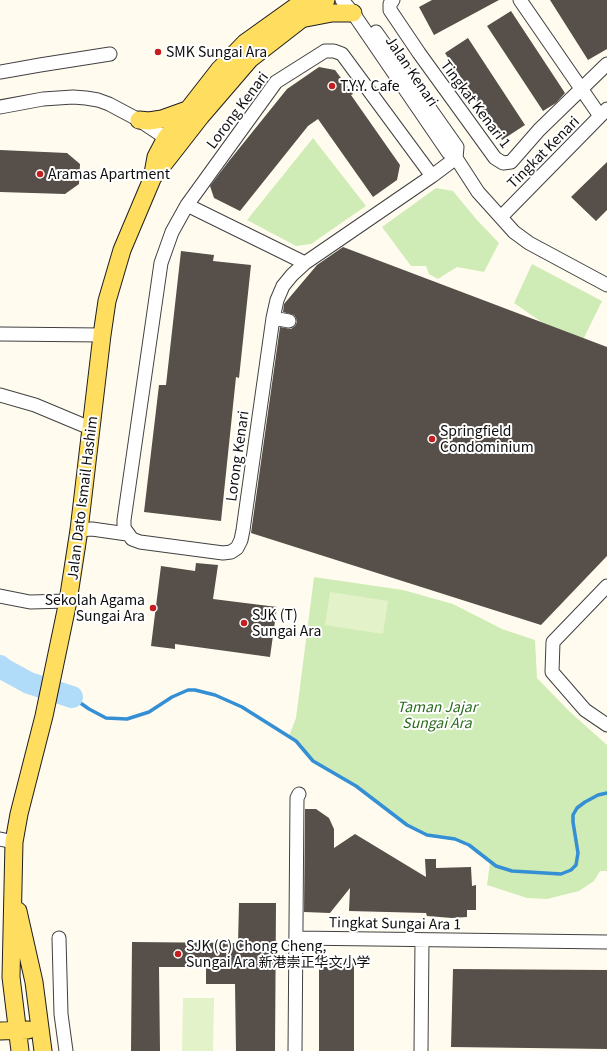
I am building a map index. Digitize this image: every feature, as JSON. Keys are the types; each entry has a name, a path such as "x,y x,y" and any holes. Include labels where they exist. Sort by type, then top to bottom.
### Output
{"main road":[{"name":"Jalan Dato Ismail Hashim","path":"173,144 188,110 219,70 245,43 305,0"},
{"name":"Jalan Dato Ismail Hashim","path":"20,1051 11,977 12,892 7,840 19,814 44,716 68,601 107,301 122,250 152,179 156,157 173,144 201,116 250,59 326,0"},
{"path":"299,20 332,13 357,5"},
{"path":"139,120 150,121 162,119 188,110"},
{"name":"Jalan Dato Ismail Hashim","path":"12,892 21,922 32,974 44,1051"},
{"path":"0,1000 11,977"},
{"path":"0,1031 41,1030"}],"street":[{"name":"Jalan Kenari","path":"342,0 357,5 448,152 456,158 478,192 514,232 528,243 607,285"},
{"name":"Tingkat Kenari 1","path":"393,0 390,4 390,10 495,158 500,162 511,162 539,130 607,64"},
{"path":"520,0 581,90 604,113"},
{"name":"Lorong Kenari","path":"432,176 342,54 334,51 325,51 276,82 187,205 172,232 161,263 124,520 124,528 132,539 140,542 223,553 231,552 237,548 241,540 243,530 273,318 277,300 283,286 305,263 432,176 456,158"},
{"path":"0,72 40,64 110,54"},
{"path":"0,107 44,99 73,97 86,98 109,104 139,120 173,144"},
{"name":"Tingkat Kenari","path":"501,217 604,113"},
{"path":"187,205 305,263"},
{"path":"273,318 289,321"},
{"path":"0,334 102,335"},
{"path":"0,395 35,405 90,428"},
{"name":"Lorong Kenari","path":"78,530 92,529 127,534"},
{"path":"607,586 553,642 552,672 585,710 607,725"},
{"path":"0,596 30,602 68,601"},
{"path":"294,1051 297,798 299,794"},
{"path":"59,938 61,1014 66,1051"},
{"name":"Tingkat Sungai Ara 1","path":"296,938 607,942"},
{"path":"421,1051 422,940"}],"green space":[{"path":"313,138 366,206 311,244 296,246 247,220"},
{"path":"436,188 453,191 477,220 499,243 484,272 457,267 438,279 429,274 426,266 411,266 382,227"},
{"path":"532,264 602,301 579,348 514,303"},
{"name":"Taman Jajar Sungai Ara","path":"314,577 403,590 453,604 502,629 535,640 537,678 569,711 607,745 607,871 600,871 594,881 579,891 547,899 527,898 487,885 490,863 469,845 455,839 427,835 407,825 356,786 313,761 296,741 289,736 296,718"},
{"path":"330,592 388,601 383,634 325,625"},
{"path":"183,998 214,998 213,1051 182,1051"}],"building":[{"path":"432,0 499,0 434,35 419,7"},
{"path":"550,0 607,0 607,49 588,60"},
{"path":"511,11 565,93 556,103 543,111 487,26"},
{"path":"468,38 525,125 502,140 445,53"},
{"path":"319,67 335,70 353,94 351,95 400,165 397,180 373,197 318,119 308,126 240,211 214,198 210,186 229,161 287,89"},
{"name":"Aramas Apartment","path":"0,150 67,153 80,164 79,184 65,194 0,192"},
{"path":"607,162 607,210 596,221 571,197"},
{"name":"Springfield Condominium","path":"343,247 607,347 607,556 541,625 251,533 280,327 291,329 297,322 294,315 283,312 284,304 317,265"},
{"path":"181,251 214,255 213,261 251,265 239,378 236,377 221,521 144,512 159,385 166,385"},
{"path":"196,563 218,565 213,599 277,607 270,657 175,644 175,649 151,646 161,566 195,571"},
{"path":"305,809 316,809 329,818 334,829 334,848 355,834 426,877 425,859 436,859 436,868 471,867 472,886 476,885 476,910 467,910 467,917 452,918 427,916 426,913 349,911 350,888 330,913 304,912"},
{"path":"239,903 276,903 275,1051 236,1051 235,984 206,984 206,967 159,967 160,1051 131,1051 132,942 238,943"},
{"path":"319,963 354,963 354,1051 319,1051"},
{"path":"453,969 607,970 607,1049 451,1047"}],"waterway":[{"path":"0,666 29,683 72,697"},
{"path":"72,697 89,709 106,718 127,719 149,712 172,697 188,690 195,690 215,695 242,707 296,741 313,761 356,786 407,825 427,835 455,839 469,845 496,866 512,871 561,874 571,870 576,865 578,853 573,815 577,808 585,802 598,795 607,793"}],"place":[{"name":"SMK Sungai Ara","path":"158,52"},
{"name":"T.Y.Y. Cafe","path":"332,86"},
{"name":"Aramas Apartment","path":"40,174"},
{"name":"Springfield Condominium","path":"432,439"},
{"name":"Sekolah Agama Sungai Ara","path":"153,608"},
{"name":"SJK (T) Sungai Ara","path":"244,623"},
{"name":"SJK (C) Chong Cheng, Sungai Ara 新港崇正华文小学","path":"178,954"}]}
